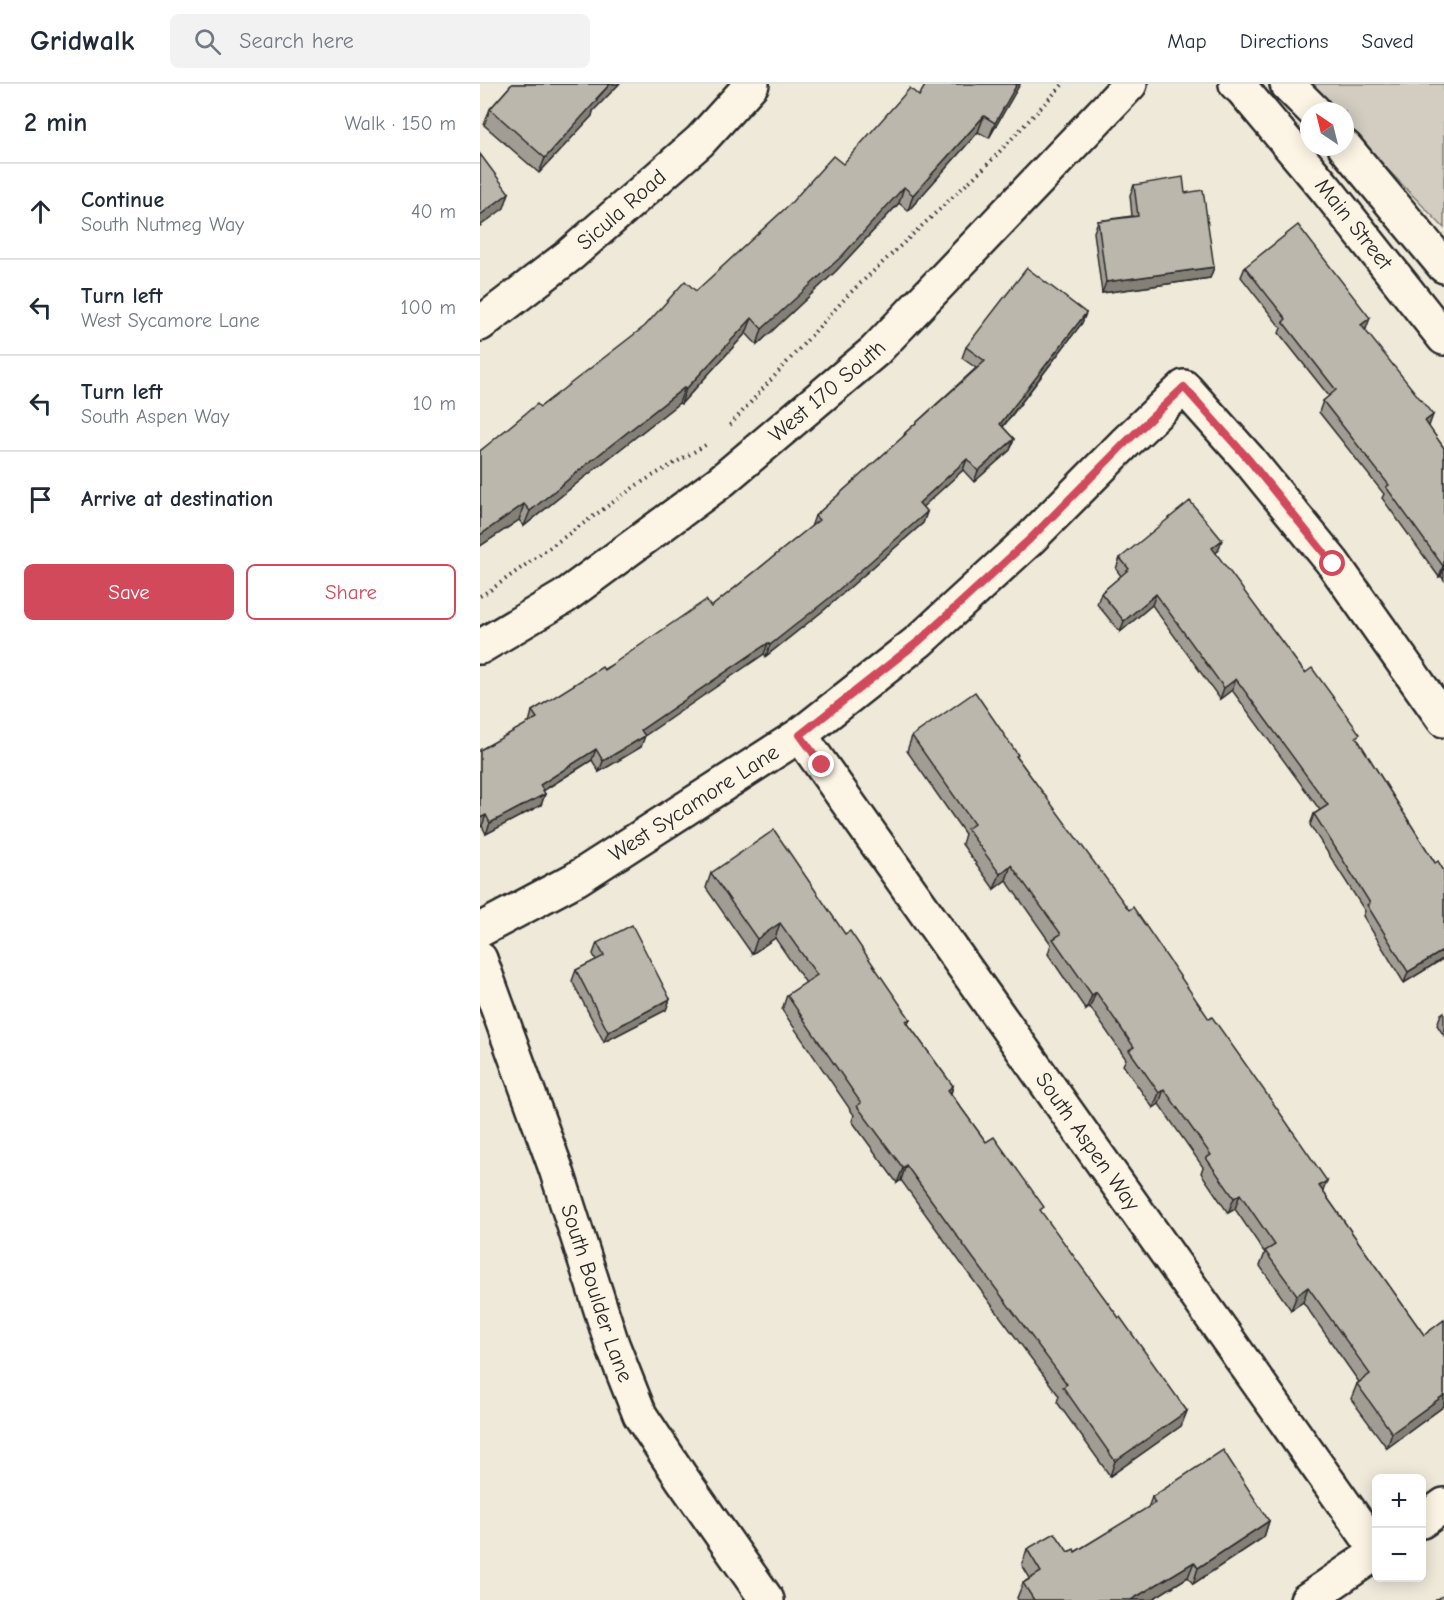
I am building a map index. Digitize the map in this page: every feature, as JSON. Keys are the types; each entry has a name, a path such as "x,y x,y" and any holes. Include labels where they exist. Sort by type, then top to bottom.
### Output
{"street":[{"name":"Sicula Road","path":"480,324 570,255 700,141 752,84"},
{"name":"West 170 South","path":"480,647 564,597 720,482 875,351 1131,84"},
{"name":"Main Street","path":"1236,84 1326,189 1444,338"},
{"path":"1287,84 1305,102"},
{"name":"Main Street","path":"1352,156 1444,266"},
{"name":"West Sycamore Lane","path":"480,930 576,879 800,735 919,641 1030,539 1184,387 1249,460 1333,564 1444,720"},
{"name":"South Aspen Way","path":"800,735 1372,1544"},
{"name":"South Boulder Lane","path":"480,959 556,1169 612,1344 640,1415 767,1600"},
{"path":"1426,1518 1444,1505"},
{"path":"1307,1600 1372,1554"}],"path":[{"path":"726,429 849,294 988,164 1063,84"},
{"path":"480,596 638,485 718,437"}],"shaded area":[{"path":"1305,84 1444,84 1444,228 1354,134 1354,102 1322,102"}],"building":[{"path":"512,84 610,84 545,158 490,109"},
{"path":"926,84 1017,84 995,123 984,116 913,195 904,187 842,256 762,329 752,318 686,389 685,387 530,511 524,504 480,535 480,451 537,404 540,407 645,326 685,281 696,291 790,204 833,156 843,164 910,88 919,96"},
{"path":"480,154 509,193 480,215"},
{"path":"1183,177 1185,193 1203,190 1214,267 1106,282 1098,221 1138,216 1134,185"},
{"path":"1298,225 1370,318 1361,325 1433,415 1425,421 1444,448 1444,566 1386,487 1389,485 1323,401 1336,390 1283,322 1286,319 1245,267"},
{"path":"1027,268 1086,313 1000,424 1014,439 978,471 967,459 919,503 927,512 828,599 770,645 768,643 641,730 645,736 603,761 596,749 540,785 545,794 490,823 486,815 480,818 480,750 537,718 532,711 602,667 604,670 706,600 711,607 819,520 815,516 985,361 966,347"},
{"path":"1190,501 1222,540 1212,548 1305,673 1312,668 1360,734 1356,737 1435,863 1438,861 1444,871 1444,950 1408,972 1367,905 1370,903 1314,814 1328,805 1236,679 1224,688 1156,594 1124,621 1101,593 1129,569 1120,558"},
{"path":"975,692 1018,755 1016,756 1129,910 1133,907 1209,1019 1212,1017 1278,1110 1327,1181 1319,1186 1424,1335 1444,1320 1444,1395 1392,1433 1357,1384 1370,1374 1308,1287 1297,1295 1265,1251 1275,1245 1240,1194 1234,1198 1206,1158 1211,1155 1164,1089 1159,1093 1129,1050 1134,1047 1096,992 1092,995 1053,939 1061,934 1011,865 1000,874 967,829 974,824 912,736"},
{"path":"774,830 845,934 850,931 910,1019 906,1021 953,1086 948,1090 986,1142 994,1137 1044,1207 1040,1210 1187,1411 1115,1461 1063,1387 1067,1384 906,1165 903,1168 857,1106 861,1103 787,995 817,975 780,923 757,939 711,873"},
{"path":"632,925 670,999 608,1032 576,970 604,956 597,943"},
{"path":"1223,1450 1269,1521 1198,1568 1194,1562 1131,1600 1034,1600 1023,1583 1041,1572 1027,1549 1055,1533 1068,1552 1074,1549 1075,1552 1155,1503 1152,1497"}],"route":[{"path":"822,765 800,735 919,641 1030,539 1184,387 1249,460 1333,564"}]}
